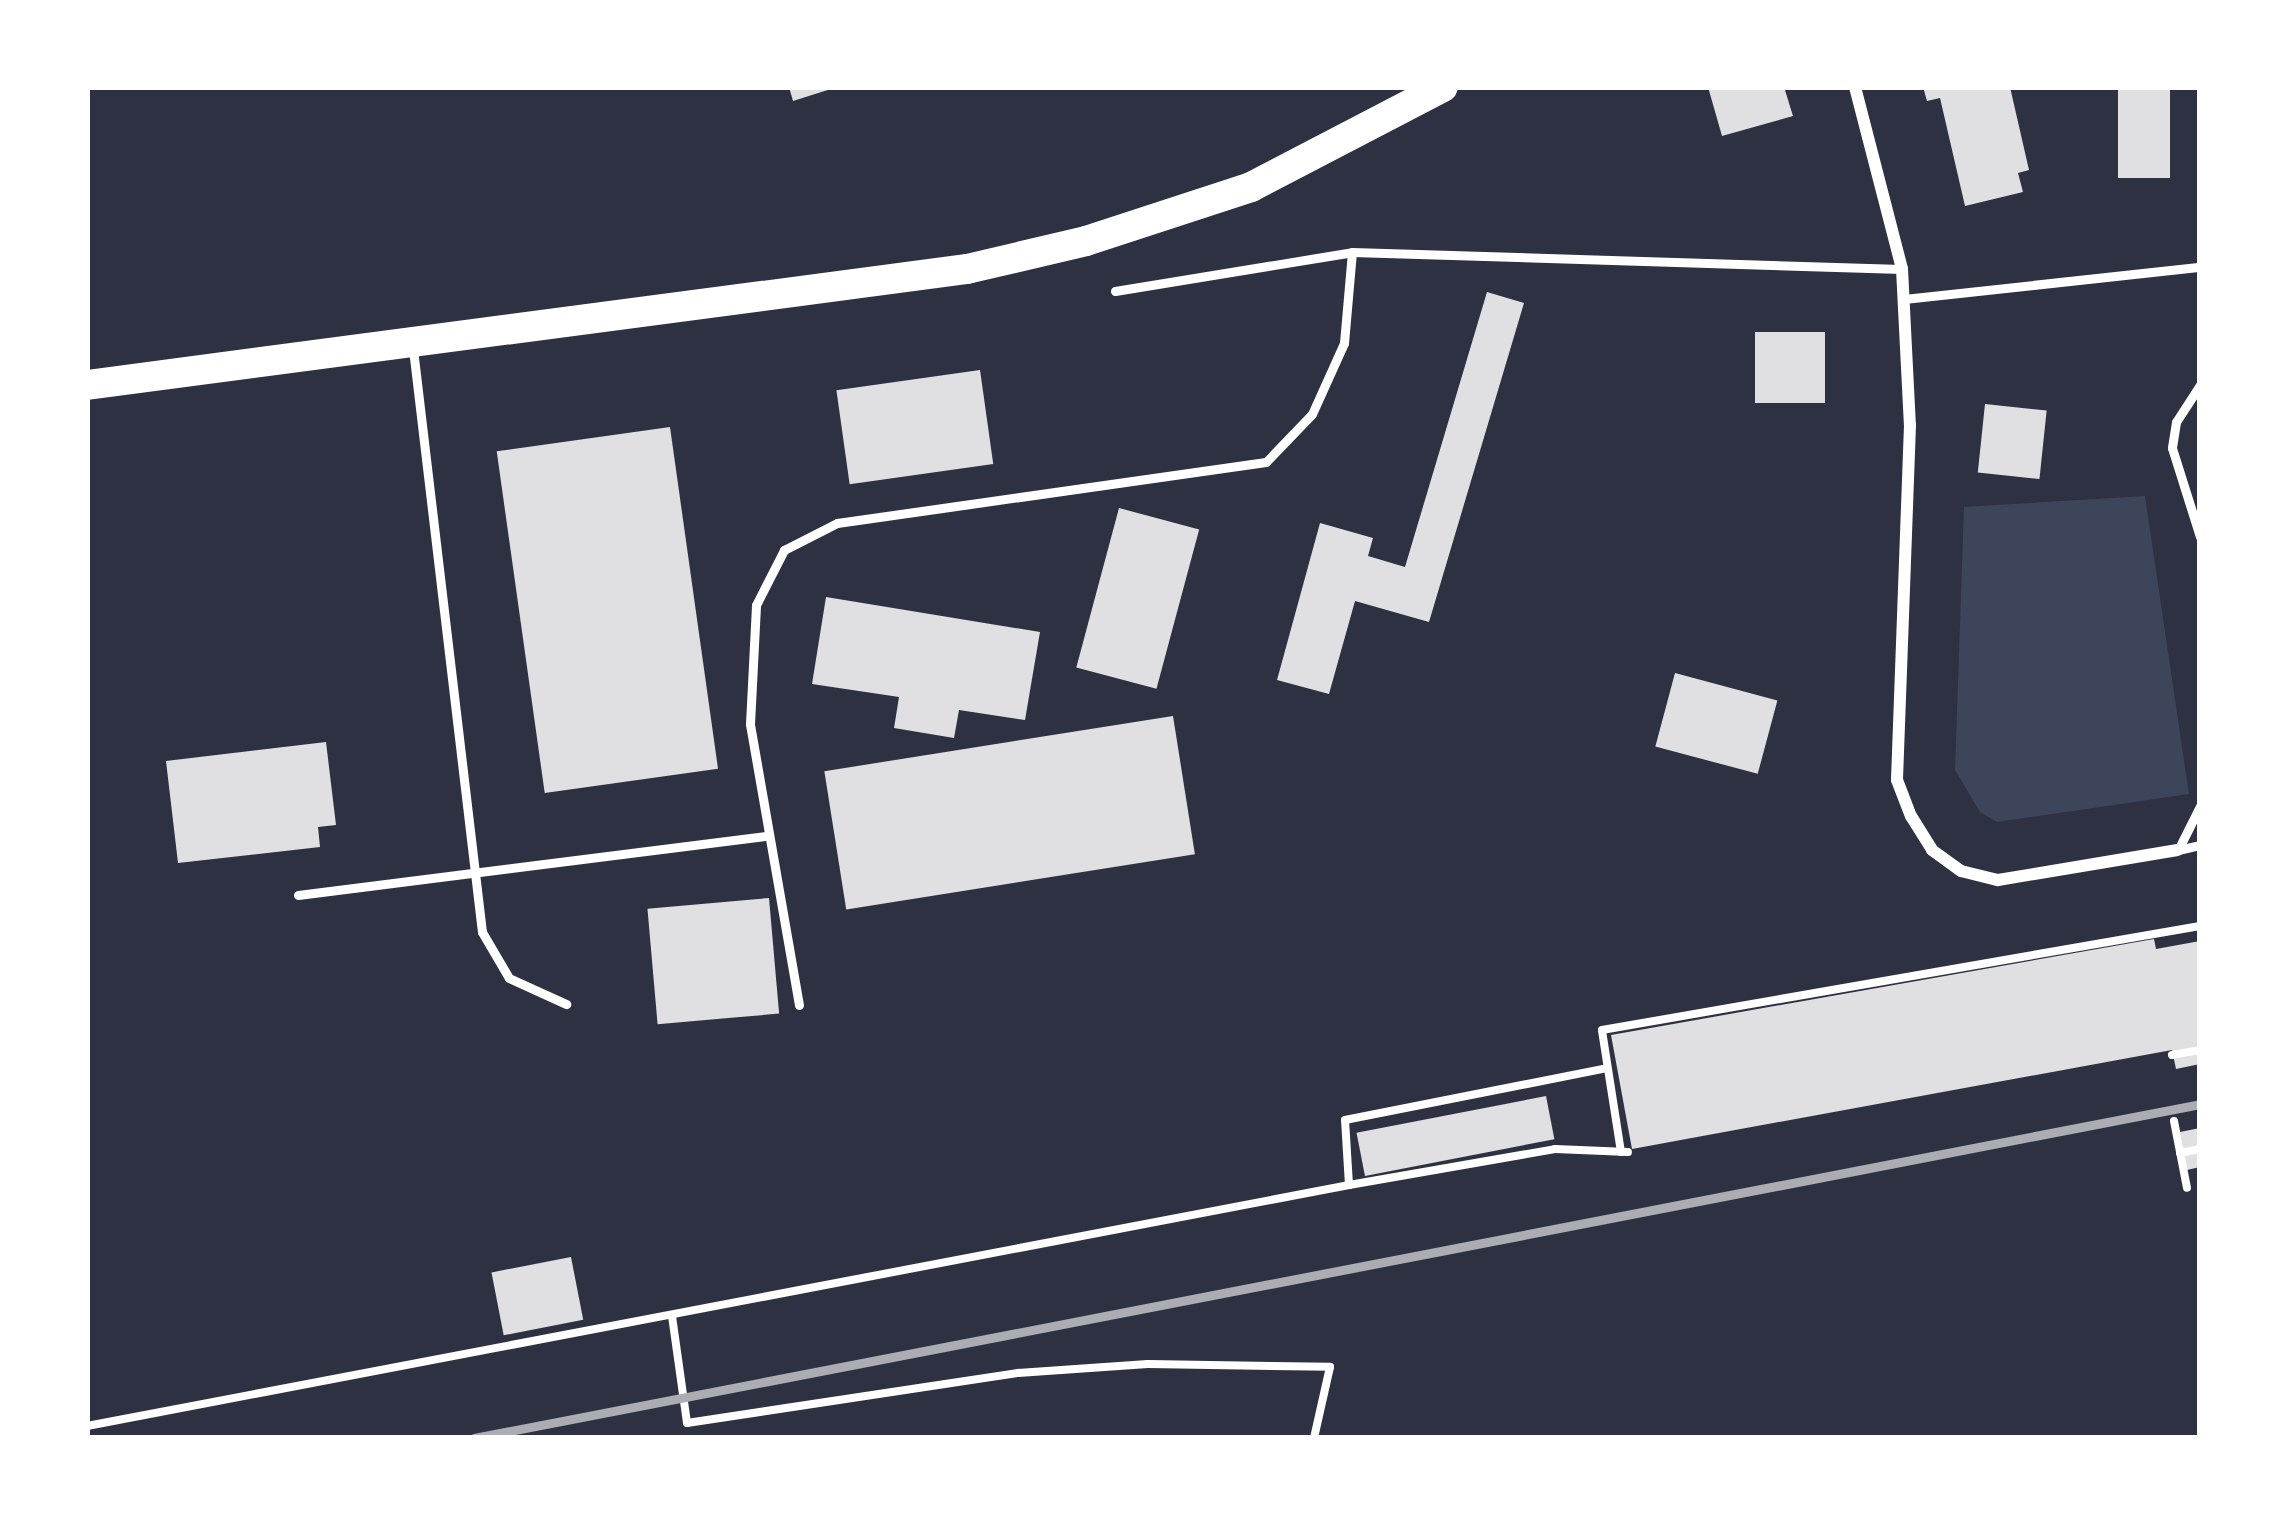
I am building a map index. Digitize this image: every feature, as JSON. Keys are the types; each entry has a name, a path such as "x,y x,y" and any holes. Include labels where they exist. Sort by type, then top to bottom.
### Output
{"main road":[{"path":"87,385 967,269 1086,242 1251,187 1444,87"}],"street":[{"path":"1856,87 1902,269 1910,425 1898,780 1911,816 1946,861 1998,880 2178,850"}],"lane":[{"path":"1115,291 1352,252 1902,269"},
{"path":"799,1004 768,836 751,700 756,605 784,550 837,523 1266,462 1312,414 1344,343 1352,252"},
{"path":"1904,299 2200,266"},
{"path":"412,342 482,932 509,978 566,1004"},
{"path":"2200,385 2176,422 2172,448 2200,537"},
{"path":"2178,850 2200,806"},
{"path":"298,895 768,836"},
{"path":"2178,850 2200,845"}],"path":[{"path":"87,1426 1349,1185 1555,1149 1625,1152 1601,1030 2200,926"},
{"path":"2172,1055 2200,1050"},
{"path":"1349,1185 1345,1120 1607,1068"},
{"path":"2174,1121 2187,1188"},
{"path":"2180,1153 2200,1149"},
{"path":"672,1315 688,1423 1018,1373 1148,1364 1330,1367 1314,1438"}],"shaded area":[{"path":"2145,496 2189,794 1997,822 1980,812 1955,770 1964,507"}],"building":[{"path":"789,87 834,87 834,88 793,101"},
{"path":"1708,87 1784,87 1793,116 1722,136"},
{"path":"1923,87 2010,87 2029,170 2018,173 2023,192 1965,206 1940,98 1927,101"},
{"path":"2118,87 2170,87 2170,178 2118,178"},
{"path":"1487,292 1524,303 1429,622 1355,601 1329,694 1277,680 1320,523 1373,538 1368,556 1405,567"},
{"path":"1755,332 1825,332 1825,403 1755,403"},
{"path":"980,370 993,464 850,484 836,390"},
{"path":"1985,404 2047,410 2039,479 1978,473"},
{"path":"670,427 718,769 545,793 497,451"},
{"path":"1119,508 1199,529 1156,689 1076,667"},
{"path":"826,597 1040,632 1025,720 959,710 954,738 894,728 899,697 812,684"},
{"path":"1675,673 1777,700 1758,774 1655,746"},
{"path":"1173,716 1195,854 846,909 824,771"},
{"path":"326,742 336,825 318,827 320,847 178,863 166,761"},
{"path":"769,898 779,1014 658,1024 647,909"},
{"path":"2154,939 2156,949 2200,941 2200,1064 2176,1069 2172,1050 1632,1149 1611,1035"},
{"path":"1546,1096 1554,1139 1365,1176 1357,1133"},
{"path":"2200,1128 2200,1167 2187,1170 2180,1132"},
{"path":"571,1257 583,1320 504,1335 491,1272"}],"railway":[{"path":"474,1438 2200,1104"}]}
